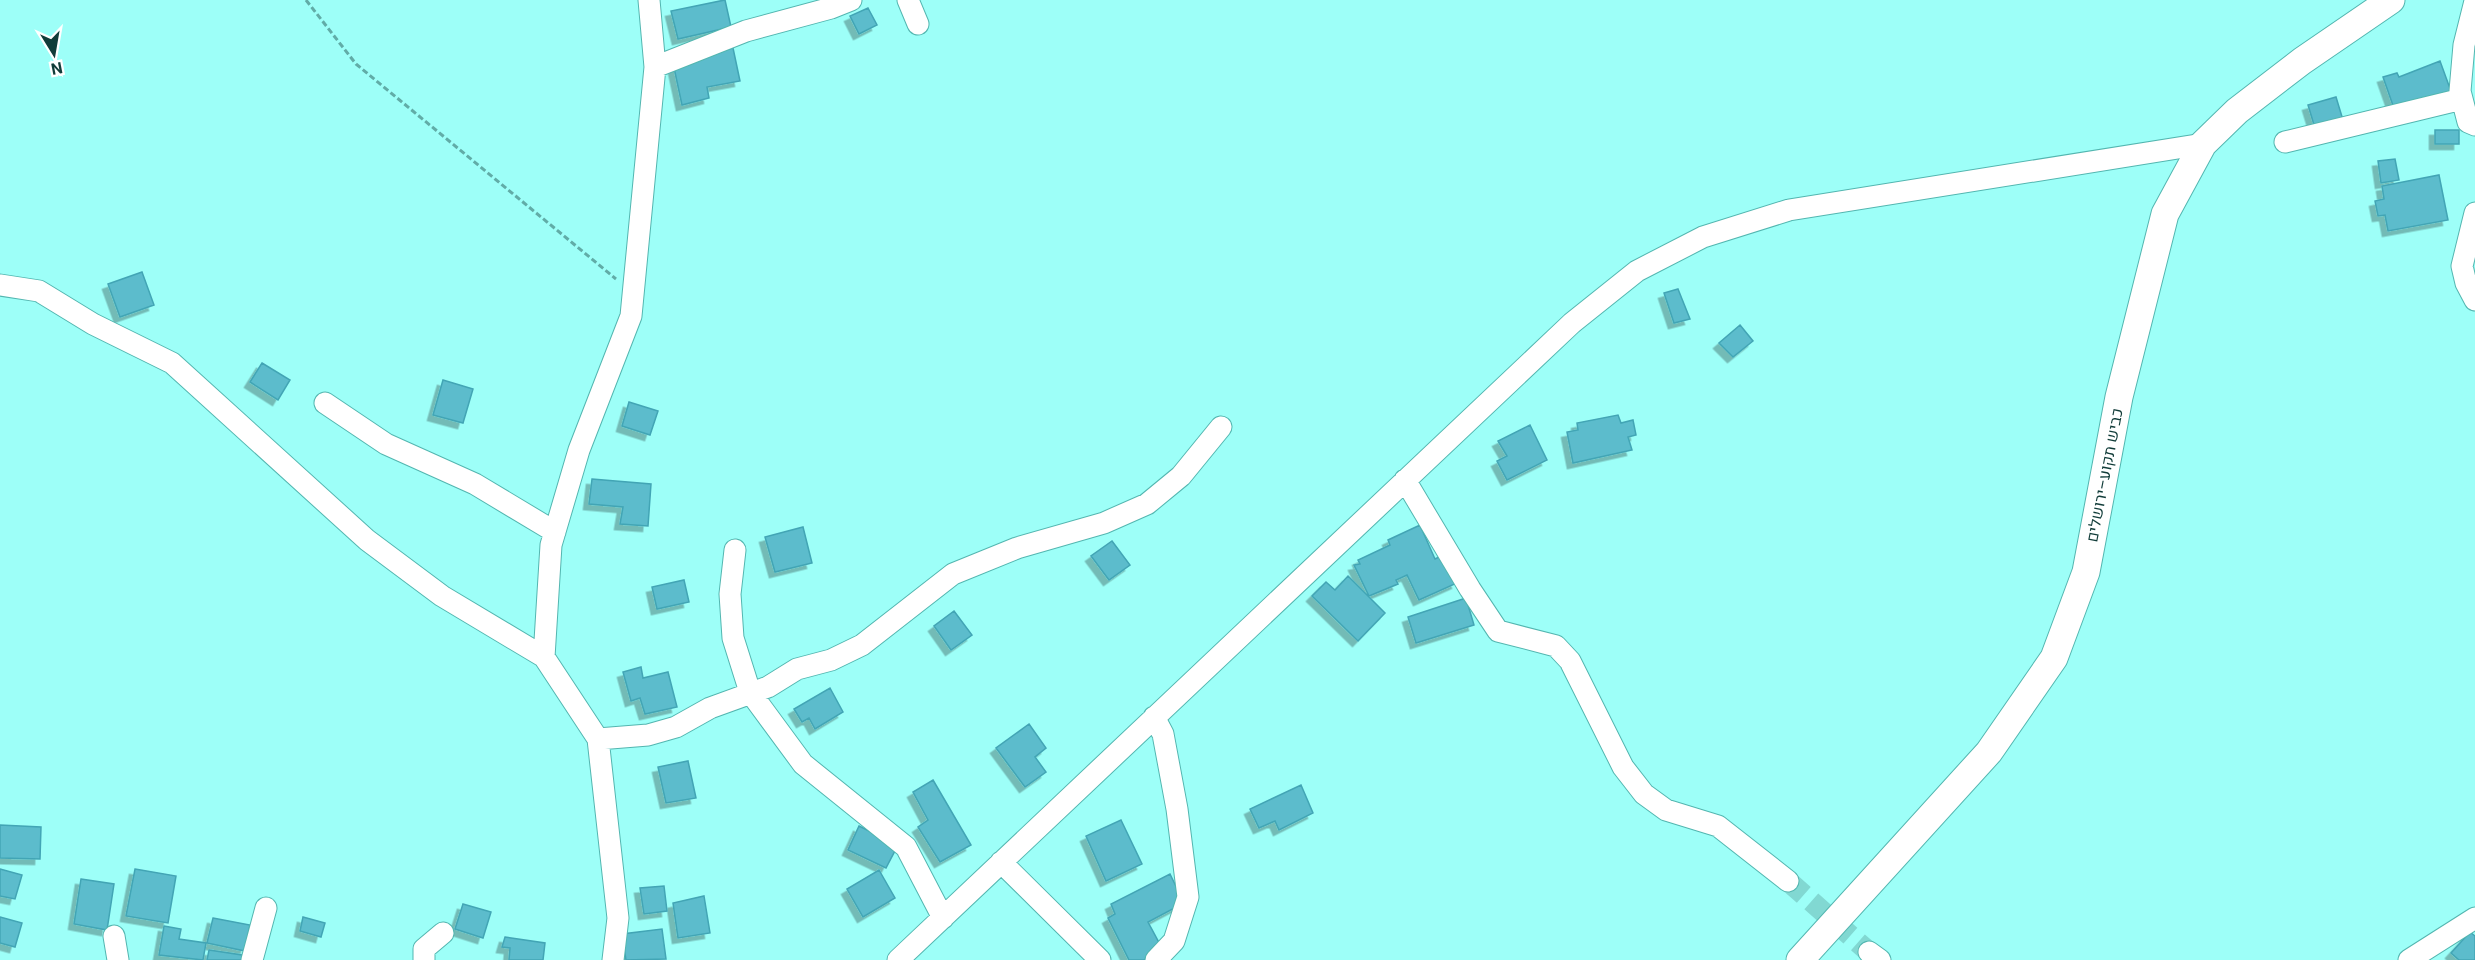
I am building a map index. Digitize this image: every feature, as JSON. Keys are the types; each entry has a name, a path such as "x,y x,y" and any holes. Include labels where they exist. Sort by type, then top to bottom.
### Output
{"main road":[{"name":"כביש תקוע–ירושלים","path":"1800,960 1989,752 2054,658 2086,572 2119,398 2165,214 2203,144 2237,111 2302,61 2391,0"}],"street":[{"path":"655,67 746,31 831,8 851,0"},
{"path":"908,0 918,24"},
{"path":"544,657 551,545 579,450 631,316 655,67 653,1"},
{"path":"2475,1 2464,45 2460,92 2468,122 2475,125"},
{"path":"2285,142 2463,99"},
{"path":"898,960 1572,323 1638,271 1704,237 1789,210 2203,144"},
{"path":"2475,213 2462,266 2466,283 2475,300"},
{"path":"0,285 39,291 93,324 172,363 367,540 442,596 544,657 598,739 618,918 613,960"},
{"path":"324,403 386,444 475,484 555,532"},
{"path":"598,739 648,735 676,727 710,708 768,687 797,669 831,660 862,645 953,574 1017,548 1104,523 1148,504 1181,476 1221,427"},
{"path":"1405,480 1470,589 1498,631 1556,646 1570,661 1623,766 1644,794 1666,810 1718,826 1788,881"},
{"path":"735,550 730,594 733,638 750,692 803,764 906,847 943,918"},
{"path":"1154,717 1163,734 1177,810 1188,897 1174,941 1156,960"},
{"path":"1001,862 1100,960"},
{"path":"252,960 266,908"},
{"path":"2409,960 2475,918"},
{"path":"424,960 424,949 443,933"},
{"path":"114,936 118,960"}],"path":[{"path":"306,0 356,64 633,294"}],"building":[{"path":"725,0 731,27 678,39 671,11"},
{"path":"868,8 877,25 859,34 850,16"},
{"path":"733,48 740,81 707,87 709,98 682,105 673,63"},
{"path":"2440,61 2452,94 2396,114 2383,77 2397,73 2399,77"},
{"path":"2336,97 2343,120 2315,128 2308,105"},
{"path":"2435,130 2459,130 2459,144 2435,144"},
{"path":"2395,159 2399,180 2381,183 2378,161"},
{"path":"2439,175 2448,220 2388,231 2385,215 2378,216 2375,201 2384,199 2382,186"},
{"path":"142,272 154,305 120,317 108,284"},
{"path":"1678,289 1690,319 1674,323 1664,293"},
{"path":"1740,325 1753,341 1733,357 1719,343"},
{"path":"262,363 290,380 278,400 250,382"},
{"path":"443,380 473,389 463,423 433,415"},
{"path":"629,402 658,411 650,435 622,426"},
{"path":"1618,415 1621,423 1633,420 1636,435 1628,437 1632,450 1573,463 1567,432 1578,430 1577,423"},
{"path":"1530,425 1547,460 1507,480 1497,461 1507,456 1498,441"},
{"path":"592,479 651,484 648,526 620,524 623,507 589,504"},
{"path":"1420,525 1435,559 1443,555 1457,583 1419,600 1407,575 1396,580 1398,584 1369,596 1354,565 1360,564 1358,560 1390,545 1388,540"},
{"path":"803,527 812,563 775,572 765,537"},
{"path":"1112,541 1130,565 1109,580 1091,556"},
{"path":"1348,576 1385,613 1358,641 1312,596 1326,582 1335,590"},
{"path":"684,580 689,602 657,609 652,587"},
{"path":"1466,598 1474,625 1416,643 1408,617"},
{"path":"954,611 972,635 951,650 934,626"},
{"path":"641,667 643,678 668,672 677,707 645,714 640,698 631,701 623,672"},
{"path":"830,688 843,712 815,729 809,718 802,722 794,709"},
{"path":"1029,724 1046,748 1035,757 1046,772 1025,787 996,748"},
{"path":"688,761 696,798 666,803 658,767"},
{"path":"933,780 971,845 940,862 918,827 928,820 913,792"},
{"path":"1301,785 1313,813 1279,830 1275,821 1259,828 1250,809"},
{"path":"1121,820 1142,864 1106,881 1086,836"},
{"path":"0,825 41,827 40,859 0,858"},
{"path":"859,826 898,845 886,868 848,850"},
{"path":"0,869 22,875 15,899 0,896"},
{"path":"135,869 176,876 168,923 126,916"},
{"path":"879,870 895,898 863,917 847,889"},
{"path":"1170,874 1184,903 1148,922 1163,950 1144,960 1129,960 1108,918 1115,914 1111,904"},
{"path":"81,879 114,884 107,930 74,924"},
{"path":"664,886 667,911 644,914 640,888"},
{"path":"704,896 710,933 678,938 673,903"},
{"path":"463,904 491,912 483,938 455,929"},
{"path":"0,917 22,923 15,947 0,943"},
{"path":"303,917 325,923 321,937 300,931"},
{"path":"213,918 250,925 245,951 207,943"},
{"path":"164,926 181,929 179,939 206,943 203,960 159,955"},
{"path":"662,929 666,959 626,960 622,934"},
{"path":"2470,932 2475,936 2475,960 2459,960 2451,953"},
{"path":"505,937 545,943 543,960 509,960 510,948 502,947"},
{"path":"209,950 242,955 242,960 207,960"}],"tunnel":[{"path":"1788,881 1869,952"}]}
